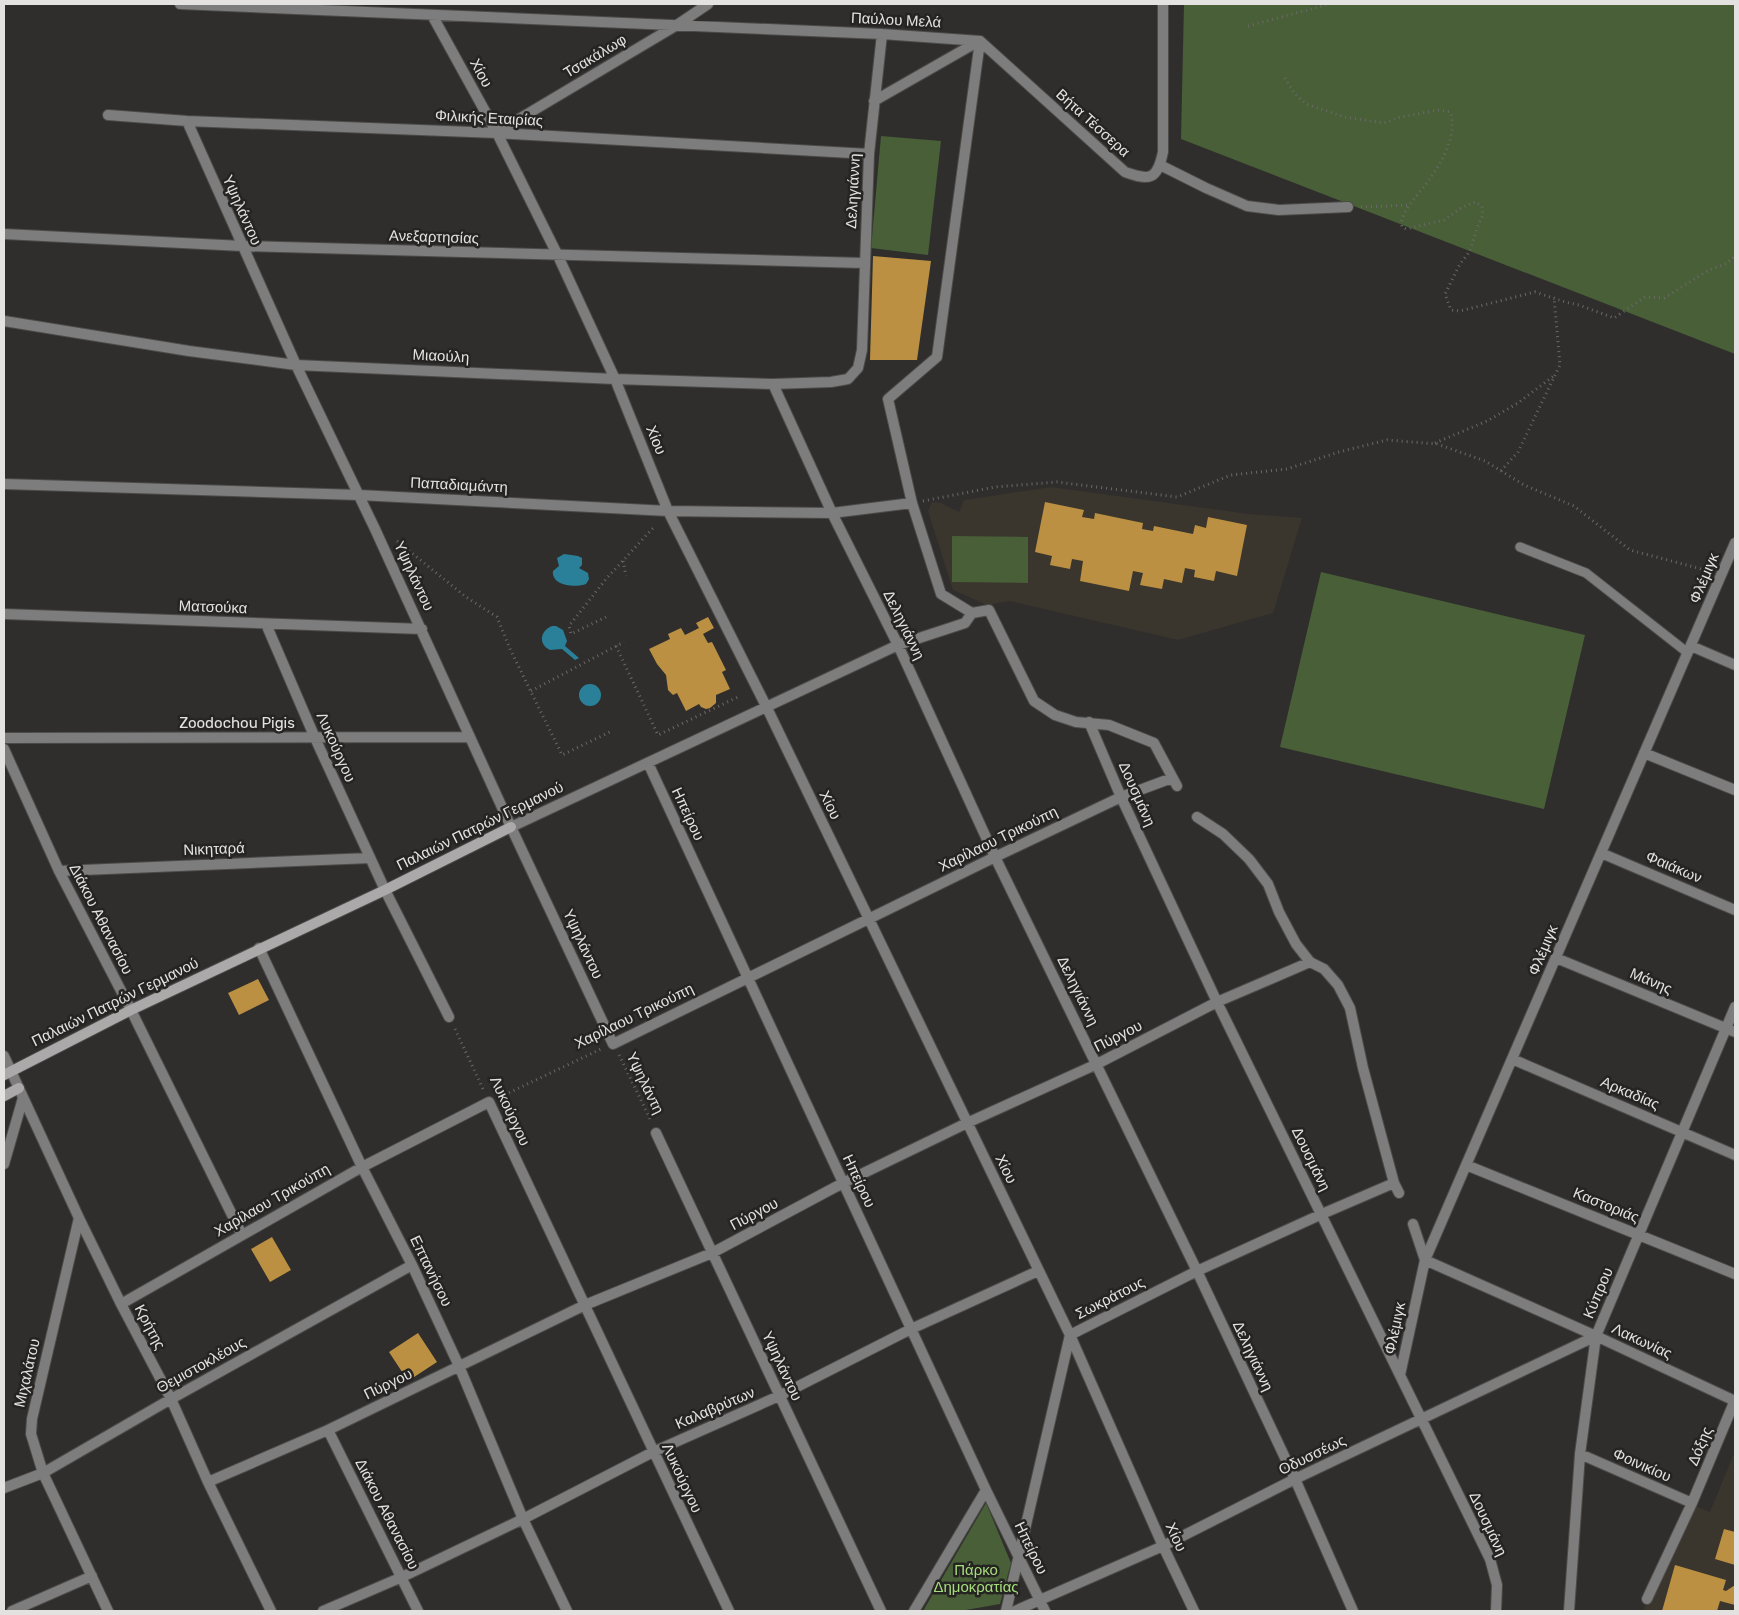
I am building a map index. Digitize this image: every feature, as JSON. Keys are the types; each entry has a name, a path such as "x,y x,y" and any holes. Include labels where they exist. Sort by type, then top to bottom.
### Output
{"street":[{"name":"Παύλου Μελά","path":"180,4 882,34 980,41"},
{"name":"Τσακάλωφ","path":"497,133 677,25 708,4"},
{"path":"1163,4 1163,152 1160,165 1247,206 1279,210 1348,207"},
{"name":"Χίου","path":"432,14 497,133 558,256 614,379 668,511 767,708 1070,1335 1163,1546 1194,1611"},
{"name":"Δεληγιάννη","path":"862,350 869,154 882,34"},
{"path":"874,101 980,41"},
{"path":"980,41 937,356 888,400 912,503 940,594 972,613 989,610 1034,701 1055,715 1076,722 1089,722"},
{"name":"Βήτα Τέσσερα","path":"980,41 1124,172 1142,179 1153,175 1160,165"},
{"name":"Φιλικής Εταιρίας","path":"108,115 187,121 497,133 869,154"},
{"name":"Υψηλάντου","path":"187,121 296,365 376,529 511,827 613,1044"},
{"name":"Ανεξαρτησίας","path":"4,234 242,246 864,263"},
{"name":"Μιαούλη","path":"4,321 179,349 296,365 614,379 773,384 831,382 848,379 858,368 862,350"},
{"name":"Δεληγιάννη","path":"773,384 832,513 898,645 995,856 1197,1271 1295,1479 1353,1611"},
{"name":"Παπαδιαμάντη","path":"4,484 360,495 668,511 832,513 912,503"},
{"name":"Φλέμιγκ","path":"1400,1375 1425,1260 1735,543"},
{"name":"Παλαιών Πατρών Γερμανού","path":"7,1073 259,948 898,645 965,623 972,613"},
{"name":"Ματσούκα","path":"4,614 422,629"},
{"name":"Λυκούργου","path":"266,624 384,890 449,1017"},
{"path":"1689,650 1735,665"},
{"name":"Χαρίλαου Τρικούπη","path":"613,1044 995,856 1121,797 1174,782 1154,743 1109,725 1089,722"},
{"name":"Δουσμάνη","path":"1089,722 1121,797 1217,1002 1490,1559 1497,1585 1496,1611"},
{"name":"Zoodochou Pigis","path":"4,738 470,737"},
{"name":"Διάκου Αθανασίου","path":"4,749 59,871 131,1010 242,1235"},
{"path":"1644,753 1735,790"},
{"name":"Ηπείρου","path":"648,763 986,1490 1045,1611"},
{"path":"1197,817 1223,834 1249,859 1268,884 1296,944 1310,962 1324,969 1338,985 1350,1008 1363,1068 1394,1183 1399,1193"},
{"name":"Φαιάκων","path":"1601,852 1735,910"},
{"name":"Νικηταρά","path":"59,871 370,858"},
{"name":"Επτανήσου","path":"259,948 362,1167 412,1265 459,1366 523,1519 567,1611"},
{"name":"Μάνης","path":"1556,958 1731,1030"},
{"name":"Πύργου","path":"208,1482 328,1430 585,1305 712,1253 843,1183 967,1123 1097,1064 1217,1002 1310,962"},
{"name":"Κύπρου","path":"1569,1611 1580,1454 1596,1336 1682,1132 1731,1030 1735,1007"},
{"name":"Κρήτης","path":"4,1056 7,1073 21,1093 79,1218 121,1304 171,1399 208,1482 271,1611"},
{"name":"Αρκαδίας","path":"1512,1059 1735,1155"},
{"path":"4,1096 21,1093 4,1164"},
{"name":"Χαρίλαου Τρικούπη","path":"121,1304 362,1167 489,1102"},
{"name":"Λυκούργου","path":"489,1102 652,1452 729,1611"},
{"name":"Υψηλάντου","path":"656,1133 880,1611"},
{"name":"Καστοριάς","path":"1466,1165 1735,1274"},
{"name":"Σωκράτους","path":"1006,1611 1070,1335 1197,1271 1394,1183"},
{"name":"Μιχαλάτου","path":"79,1218 32,1419 31,1434 43,1473 108,1611"},
{"path":"1413,1224 1425,1260"},
{"name":"Λακωνίας","path":"1425,1260 1596,1336 1735,1401"},
{"name":"Θεμιστοκλέους","path":"4,1488 43,1473 171,1399 412,1265"},
{"name":"Καλαβρύτων","path":"323,1611 402,1577 523,1519 652,1452 780,1396 911,1329 1038,1271"},
{"name":"Οδυσσέως","path":"1015,1611 1163,1546 1295,1479 1596,1336"},
{"name":"Δόξης","path":"1647,1600 1692,1503 1735,1401"},
{"name":"Διάκου Αθανασίου","path":"328,1430 418,1611"},
{"name":"Φοινικίου","path":"1580,1454 1692,1503"},
{"path":"914,1611 986,1490"},
{"path":"12,1611 92,1576"}],"lane":[{"path":"1520,547 1586,573 1689,650"}],"path":[{"path":"1248,26 1330,4"},
{"path":"1285,78 1295,94 1306,104 1344,118 1384,123 1401,117 1439,110 1450,112 1454,121 1448,146 1432,176 1400,222 1402,227 1406,229 1444,220 1461,208 1474,202 1482,206 1483,215 1470,251 1460,264 1445,294 1451,310 1460,310 1535,292 1614,318 1645,297 1664,298 1709,270 1726,264 1735,256"},
{"path":"1348,207 1410,205"},
{"path":"1501,471 1518,452 1560,365 1554,297"},
{"path":"1432,444 1488,421 1518,403 1556,375"},
{"path":"912,503 995,487 1057,482 1177,497 1230,475 1287,469 1339,452 1387,440 1432,444 1485,461 1524,485 1574,506 1630,550 1722,575"},
{"path":"606,617 571,634 568,626 606,579 653,528"},
{"path":"376,529 388,534 466,597 497,617 562,755 612,731"},
{"path":"623,561 626,576"},
{"path":"531,690 624,642"},
{"path":"616,646 658,734 738,697"},
{"name":"Λυκούργου","path":"449,1017 489,1102"},
{"name":"Χαρίλαου Τρικούπη","path":"489,1102 613,1044"},
{"name":"Υψηλάντη","path":"613,1044 656,1133"}],"shaded area":[{"path":"1051,487 1249,514 1302,518 1273,613 1178,640 1009,601 987,605 953,590 928,511 932,502 941,503 959,512 964,500"},
{"path":"1735,1451 1735,1611 1643,1611 1690,1504 1710,1512"}],"green space":[{"path":"1184,4 1735,4 1735,354 1181,139"},
{"path":"881,136 941,141 928,255 871,248"},
{"path":"952,536 1028,537 1028,583 952,582"},
{"path":"1321,572 1585,635 1544,809 1280,747"},
{"name":"Πάρκο Δημοκρατίας","path":"986,1503 1011,1563 1000,1604 960,1611 923,1611"}],"water":[{"path":"564,554 582,558 582,565 579,568 588,573 589,579 586,584 576,586 565,585 553,576 553,571 559,566 557,558"},
{"path":"552,626 563,630 567,641 565,646 579,658 575,660 562,649 550,650 546,647 542,641 543,634"},
{"path":"590,684 598,687 601,695 598,703 590,706 582,703 579,695 582,687"}],"building":[{"path":"873,256 931,261 917,360 870,360"},
{"path":"1045,502 1084,510 1082,517 1094,519 1095,513 1143,523 1142,529 1153,531 1154,526 1193,534 1195,525 1206,528 1208,517 1247,525 1237,576 1216,571 1214,581 1194,577 1195,570 1185,568 1182,583 1164,579 1162,589 1140,585 1143,573 1133,571 1129,591 1080,581 1083,561 1072,559 1070,569 1050,565 1052,556 1035,552"},
{"path":"708,617 714,628 703,634 708,643 712,642 726,670 722,672 730,689 716,695 716,703 710,708 706,709 699,704 686,711 677,693 673,695 668,690 666,675 657,664 649,649 670,639 668,634 681,628 685,635 699,628 696,623"},
{"path":"258,979 269,1000 239,1015 228,993"},
{"path":"272,1237 291,1270 270,1282 251,1249"},
{"path":"418,1333 437,1362 408,1381 389,1352"},
{"path":"1724,1529 1735,1532 1735,1565 1715,1559"},
{"path":"1675,1565 1726,1580 1723,1590 1726,1591 1735,1585 1735,1605 1720,1601 1717,1611 1662,1611"}]}
